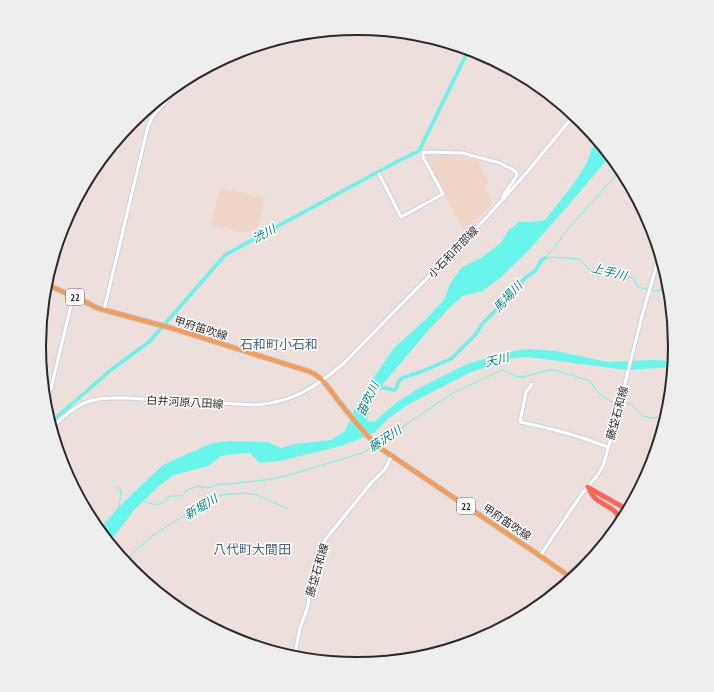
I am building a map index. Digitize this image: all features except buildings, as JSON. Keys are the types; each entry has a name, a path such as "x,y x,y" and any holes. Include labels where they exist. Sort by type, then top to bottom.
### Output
{"highway":[{"path":"588,487 623,507"},
{"path":"588,487 595,498 610,507 616,512 617,516"}],"main road":[{"path":"104,310 148,126 154,115 167,100"},
{"name":"小石和市部線","path":"324,382 375,332 504,199 570,120"},
{"path":"379,174 401,217 443,194 423,157 423,152 462,154 500,163 517,174 503,196 504,199"},
{"name":"藤垈石和線","path":"540,556 571,509 601,470 611,438 657,265"},
{"name":"甲府笛吹線","path":"52,287 104,310 162,325 317,375 378,447 566,574"},
{"path":"50,393 72,296"},
{"name":"白井河原八田線","path":"56,423 77,406 89,401 106,398 260,405 290,398 324,382"},
{"path":"532,384 526,392 520,422 608,446"},
{"name":"藤垈石和線","path":"295,651 300,628 308,606 311,585 325,540 385,469 392,456"}],"shaded area":[{"path":"427,154 463,157 477,160 489,182 484,185 493,203 467,229 463,229 425,157"},
{"path":"220,188 265,198 258,227 245,233 211,224"}],"water":[{"path":"594,145 606,160 528,251 500,278 482,291 463,296 451,306 426,333 372,397 367,421 374,422 396,403 416,390 461,367 473,362 515,351 528,349 556,351 608,362 667,361 667,367 626,370 536,358 523,357 509,359 471,372 409,404 389,418 374,433 341,446 279,461 260,463 250,453 221,456 208,466 174,475 160,485 134,510 113,538 110,535 103,526 118,508 163,465 212,443 229,441 267,442 281,448 295,444 331,440 345,431 354,410 368,386 394,348 426,319 444,300 450,284 462,267 481,258 501,243 508,231 519,222 545,220 581,173 587,163"}],"waterway":[{"name":"渋川","path":"55,419 112,369 149,342 225,255 417,152 420,149 466,55"},
{"name":"馬場川","path":"545,258 561,239 561,237 617,174"},
{"name":"上手川","path":"545,258 553,257 579,259 588,269 633,278 638,287 654,291 663,290"},
{"name":"馬場川","path":"376,386 394,390 402,378 452,358 475,335 482,324 508,298 525,278 536,270 540,262 545,258"},
{"name":"藤沢川","path":"377,444 453,393 502,370 516,376 523,377 549,370 555,370 590,381 600,394 618,404"},
{"name":"藤沢川","path":"624,403 633,405 643,416 652,418 659,417"},
{"name":"藤沢川","path":"142,501 157,505 166,501 166,498 170,496 180,496 186,491 197,486 208,488 220,484 265,480 286,476 362,453 374,446"},
{"path":"117,487 121,492 119,508"},
{"name":"新堀川","path":"129,557 152,536 207,501 221,495 243,493 257,495 288,509"}],"district":[{"name":"石和町小石和","path":"279,344"},
{"name":"八代町大間田","path":"252,549"}],"water label":[{"name":"天川","path":"497,360"},
{"name":"笛吹川","path":"368,399"}]}
